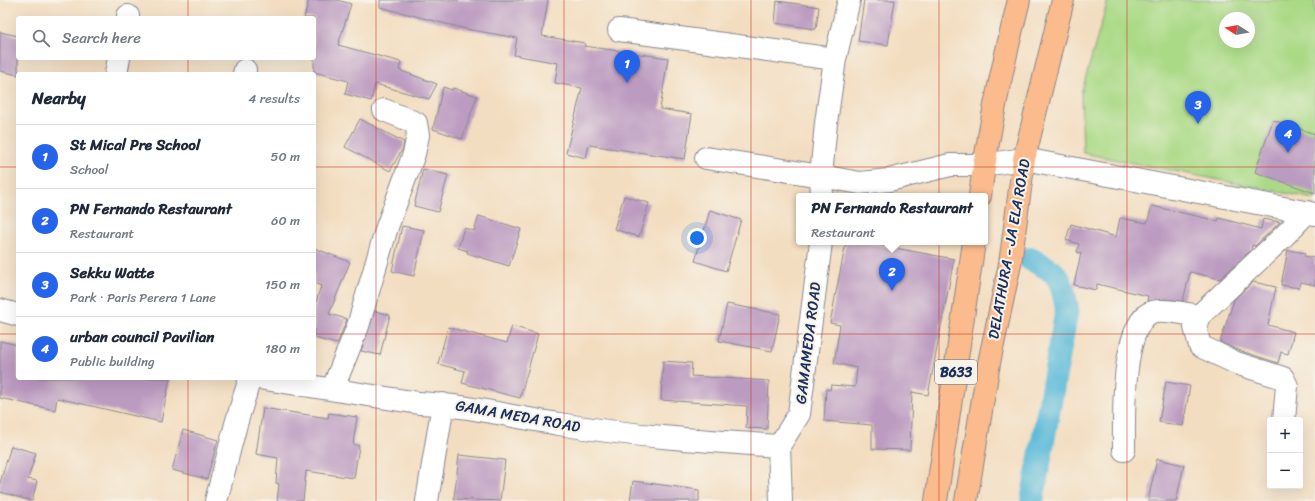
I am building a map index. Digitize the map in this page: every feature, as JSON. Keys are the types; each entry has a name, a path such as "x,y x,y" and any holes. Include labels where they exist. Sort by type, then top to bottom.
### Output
{"main road":[{"path":"980,193 984,165 1005,56 1019,0"},
{"name":"DELATHURA - JA ELA ROAD","path":"966,501 989,363 1010,264 1024,159 1063,0"},
{"name":"B633","path":"936,501 974,245"}],"street":[{"path":"821,186 826,123 835,59 849,0"},
{"path":"619,30 835,59"},
{"path":"116,72 119,60"},
{"path":"333,388 358,326 387,227 414,154 418,135 416,123 384,110"},
{"path":"706,158 821,186 889,180 950,165 984,165 1024,159 1311,213"},
{"path":"1284,417 1287,386 1283,378 1236,363 1200,346 1195,327 1199,316 1311,213"},
{"name":"GAMAMEDA ROAD","path":"781,443 799,414 821,245"},
{"path":"0,310 16,314"},
{"path":"1124,450 1125,380 1136,328 1148,313 1159,311 1199,316"},
{"path":"216,501 236,424 249,380"},
{"name":"GAMA MEDA ROAD","path":"273,380 333,388 419,403 444,404 559,424 643,435 781,443"},
{"path":"427,501 444,404"},
{"path":"781,443 781,501"}],"green space":[{"path":"1108,0 1315,0 1315,199 1083,153 1081,94"}],"building":[{"path":"309,0 337,0 351,4 338,45 401,62 399,70 437,84 429,99 375,84 371,101 345,94 348,81 314,72 314,60 316,60 316,16 305,16"},
{"path":"380,0 548,0 542,36 585,43 584,46 668,58 660,109 692,114 685,159 589,145 586,158 566,153 582,88 555,83 558,63 514,55 517,38 466,29 380,7"},
{"path":"864,0 895,0 888,45 858,41"},
{"path":"777,1 819,7 816,29 775,23"},
{"path":"0,32 16,36 16,60 18,60 18,72 16,72 16,75 0,71"},
{"path":"443,87 452,90 453,88 477,96 462,139 433,129"},
{"path":"360,119 404,142 403,148 390,171 345,147"},
{"path":"1273,120 1315,134 1315,193 1255,172"},
{"path":"423,169 448,175 438,212 414,206"},
{"path":"624,196 649,203 639,237 614,229"},
{"path":"1152,206 1218,221 1219,218 1261,229 1263,219 1280,222 1255,246 1252,245 1251,250 1220,279 1190,272 1183,301 1165,299 1147,301 1148,296 1097,284 1096,290 1074,285 1081,253 1077,252 1079,244 1066,240 1071,224 1116,237 1120,218 1147,223"},
{"path":"710,210 741,220 726,271 695,261"},
{"path":"479,216 521,229 509,266 467,253 468,251 458,248 464,228 474,231"},
{"path":"402,226 424,230 414,276 392,271"},
{"path":"845,245 879,245 954,259 928,395 912,392 910,450 872,449 872,425 824,421 826,389 830,390 831,385 855,387 857,368 834,363 840,325 830,323"},
{"path":"316,249 350,262 329,314 347,319 337,344 316,339 316,302 321,286 316,284"},
{"path":"1288,250 1305,253 1304,256 1315,258 1315,285 1300,282 1299,288 1281,285"},
{"path":"1253,282 1276,287 1268,325 1294,332 1288,354 1281,352 1278,363 1241,351 1220,342 1234,300"},
{"path":"727,304 780,314 772,351 719,341"},
{"path":"375,311 390,315 380,355 361,351"},
{"path":"512,326 538,334 520,398 462,383 465,371 438,364 448,327 507,343"},
{"path":"0,341 16,345 16,380 170,380 161,422 57,398 55,410 0,398"},
{"path":"663,361 692,363 691,376 769,381 767,429 746,428 747,406 661,400"},
{"path":"1166,382 1190,386 1183,426 1159,422"},
{"path":"263,408 328,418 329,413 357,417 353,444 359,446 354,478 306,471 303,501 277,501 279,484 276,483 278,458 256,454"},
{"path":"183,430 218,440 207,479 172,470"},
{"path":"11,446 36,453 28,479 37,481 32,501 0,492 0,483"},
{"path":"459,455 505,460 500,501 454,499"},
{"path":"1157,459 1184,465 1176,501 1148,501"},
{"path":"633,481 699,490 699,501 630,501"}],"waterway":[{"path":"1030,259 1048,268 1058,277 1063,290 1067,309 1032,501"}],"place":[{"name":"St Mical Pre School","path":"627,83"},
{"name":"Sekku Watte","path":"1198,124"},
{"name":"urban council Pavilian","path":"1288,153"},
{"name":"PN Fernando Restaurant","path":"892,291"}]}
